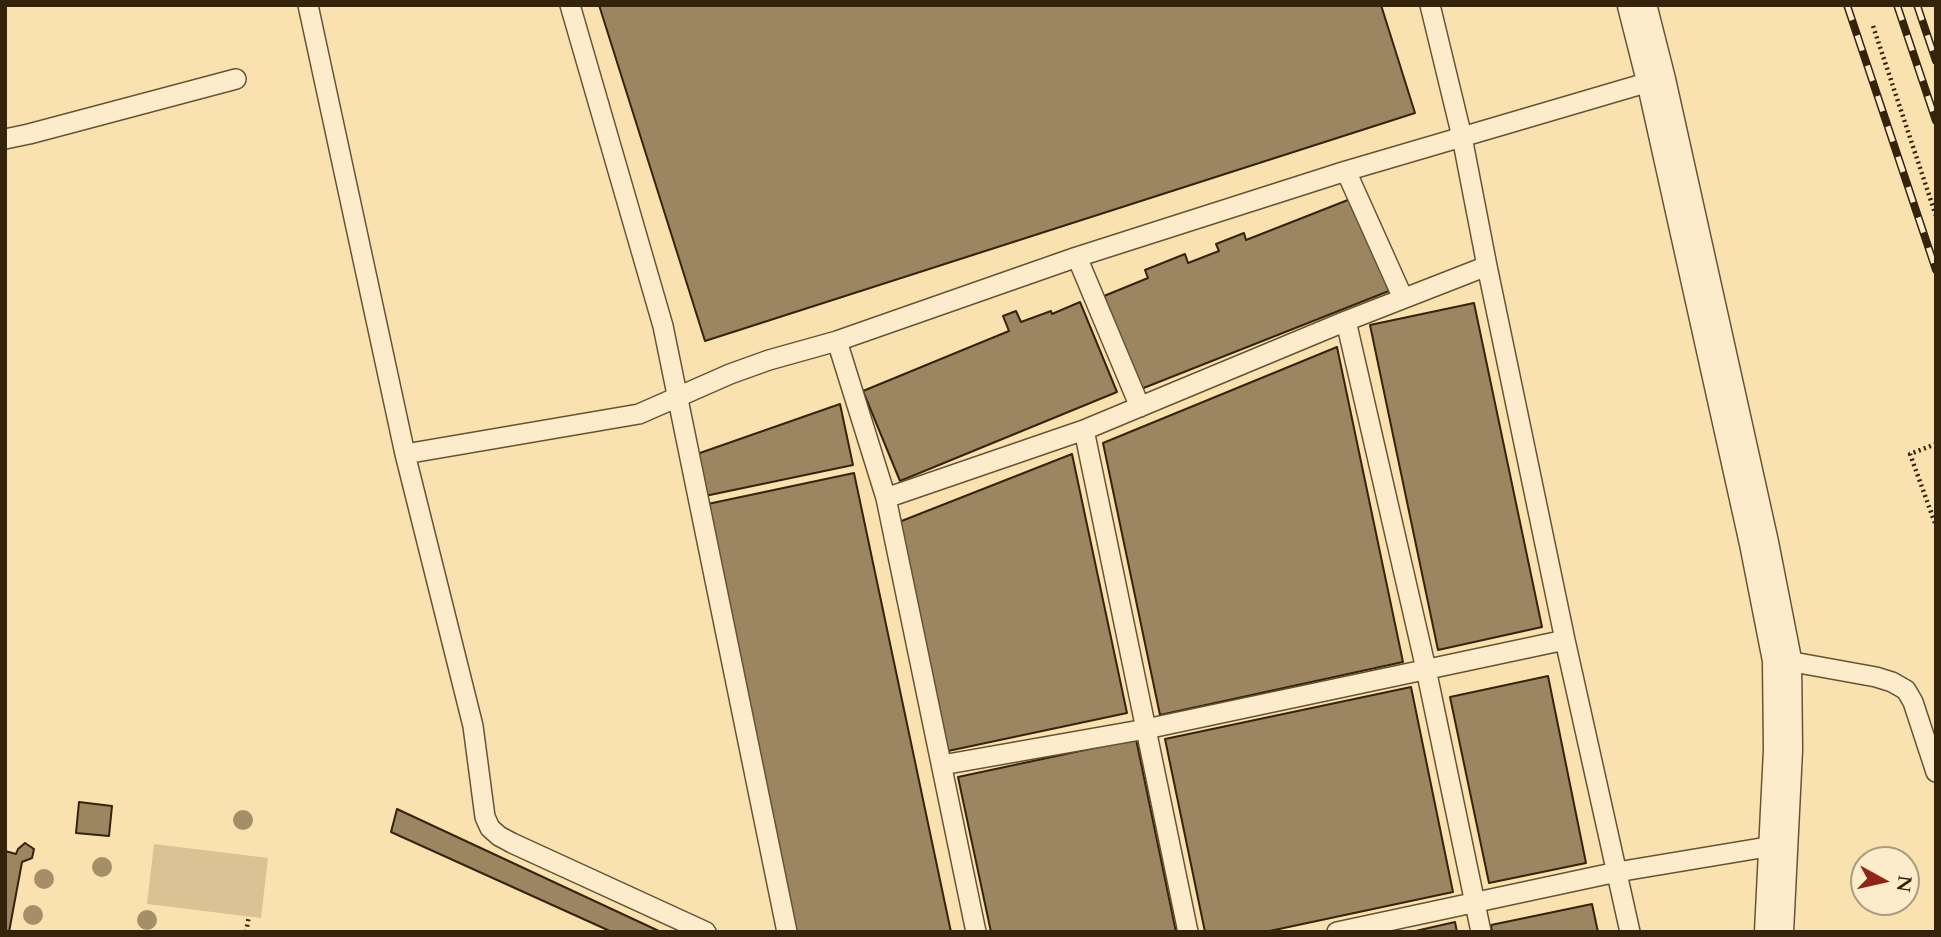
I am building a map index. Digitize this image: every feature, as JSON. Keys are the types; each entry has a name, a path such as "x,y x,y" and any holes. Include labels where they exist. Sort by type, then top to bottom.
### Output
{"street":[{"path":"1637,5 1656,80 1783,660 1784,704 1774,932"}],"lane":[{"path":"308,5 405,454 473,726 485,817 490,828 512,844 706,932"},
{"path":"570,5 663,326 787,932"},
{"path":"1430,5 1462,137 1565,640 1630,932"},
{"path":"5,139 236,79"},
{"path":"405,454 639,414 743,369 837,341 1077,257 1346,170 1656,80"},
{"path":"1346,170 1404,298"},
{"path":"1077,257 1140,407"},
{"path":"886,498 1084,430 1346,321 1487,266"},
{"path":"1346,321 1426,669 1481,932"},
{"path":"837,341 886,498 976,932"},
{"path":"1084,430 1188,932"},
{"path":"942,765 1146,729 1565,640"},
{"path":"1783,660 1875,677 1906,690 1913,702 1936,772"},
{"path":"1337,932 1617,872 1779,845"}],"path":[{"path":"1873,26 1936,216"},
{"path":"1936,444 1910,454 1936,526"},
{"path":"246,932 249,916"}],"shaded area":[{"path":"154,844 268,858 261,918 147,904"}],"building":[{"path":"599,5 1381,5 1415,113 705,341"},
{"path":"1353,198 1389,291 1141,389 1104,296 1148,278 1145,270 1185,254 1188,263 1219,251 1216,244 1244,233 1246,240"},
{"path":"1080,302 1117,392 900,481 863,391 1009,331 1003,316 1016,311 1021,322 1051,311 1052,314"},
{"path":"1474,303 1542,627 1438,650 1370,325"},
{"path":"1337,347 1403,662 1160,715 1103,443"},
{"path":"840,404 853,465 705,496 697,454"},
{"path":"1072,454 1127,713 948,751 899,522"},
{"path":"854,473 951,932 793,932 703,505"},
{"path":"1548,676 1586,863 1489,883 1450,697"},
{"path":"1411,687 1453,892 1265,932 1205,932 1165,739"},
{"path":"1136,739 1176,932 991,932 958,777"},
{"path":"79,802 112,806 109,836 76,833"},
{"path":"397,809 661,932 612,932 391,832"},
{"path":"25,843 34,849 32,858 22,862 9,932 5,932 5,851 16,854"},
{"path":"1592,904 1598,932 1492,932 1491,925"},
{"path":"1455,922 1457,932 1411,932"}],"railway":[{"path":"1847,5 1936,270"},
{"path":"1897,5 1936,121"},
{"path":"1917,5 1936,61"}]}
